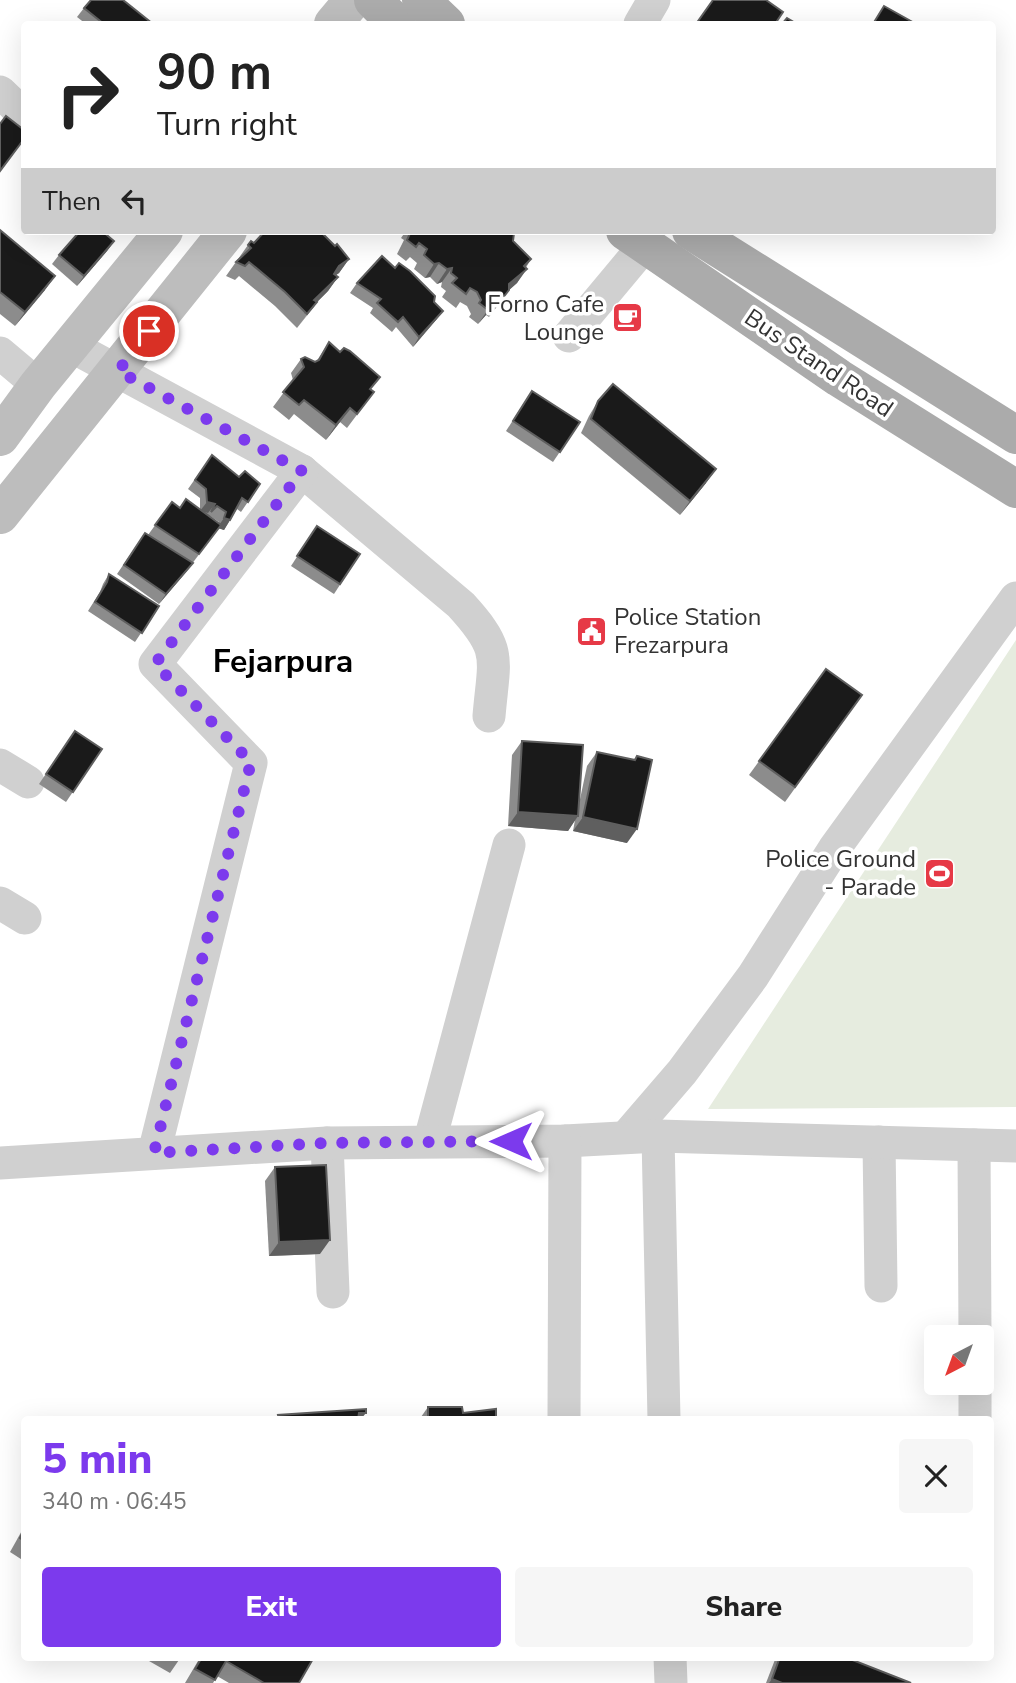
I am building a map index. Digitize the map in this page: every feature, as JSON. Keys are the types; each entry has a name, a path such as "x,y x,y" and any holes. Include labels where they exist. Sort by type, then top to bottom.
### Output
{"main road":[{"path":"397,12 434,21"},
{"name":"Bus Stand Road","path":"697,235 1016,435"},
{"name":"Bus Stand Road","path":"635,238 839,378 1016,489"}],"street":[{"path":"335,21 353,0"},
{"path":"642,21 654,0"},
{"path":"0,92 21,112"},
{"path":"0,438 156,235"},
{"path":"0,515 225,235"},
{"path":"569,336 635,238"},
{"path":"71,346 302,471 461,605 483,628 495,653 489,716"},
{"path":"0,353 38,386"},
{"path":"154,1153 251,762 155,664 302,471"},
{"path":"664,1416 642,1137 682,1072 753,976 842,838 1016,598"},
{"path":"430,1140 509,845"},
{"path":"0,1163 327,1143 430,1140 565,1141 642,1137 1016,1146"},
{"path":"564,1416 565,1141"},
{"path":"879,1142 881,1286"},
{"path":"327,1143 333,1292"},
{"path":"974,1145 975,1325"},
{"path":"975,1395 975,1416"},
{"path":"670,1661 671,1683"}],"shaded area":[{"name":"Police Ground - Parade","path":"1016,640 1016,1107 708,1109"}],"building":[{"path":"91,0 123,0 149,21 100,21 84,8"},
{"path":"713,0 766,0 783,12 777,21 698,21"},
{"path":"884,6 911,21 875,21"},
{"path":"6,116 21,128 21,143 0,171 0,124"},
{"path":"0,230 55,276 25,312 0,292"},
{"path":"76,235 107,235 114,241 84,276 59,255"},
{"path":"261,235 324,235 335,246 337,244 349,259 339,266 334,274 338,277 314,300 317,302 307,314 249,262 245,266 236,262 251,248 248,245 251,241 254,243"},
{"path":"409,235 514,235 513,241 531,259 524,266 527,269 509,284 509,290 499,303 496,301 488,310 479,303 481,300 477,292 470,288 466,294 452,283 457,278 451,273 452,268 434,264 424,255 427,249 419,243 416,247 407,240"},
{"path":"382,256 395,268 399,263 410,271 435,296 434,302 443,311 419,337 403,317 398,322 377,303 381,299 357,283"},
{"path":"329,342 340,352 344,348 350,351 380,377 370,389 374,392 357,414 350,408 336,425 304,400 299,405 283,392 304,367 301,359 305,357 315,362 319,360"},
{"path":"613,384 716,469 690,501 591,419 598,401"},
{"path":"532,391 580,422 560,452 513,421"},
{"path":"212,455 239,477 245,471 260,484 248,502 242,498 230,520 224,518 226,512 217,506 211,512 215,504 207,502 206,489 195,480"},
{"path":"186,499 221,525 199,554 155,525 172,502 180,508"},
{"path":"317,526 360,554 340,584 297,556"},
{"path":"145,533 193,563 166,594 124,565"},
{"path":"109,574 159,606 142,633 95,602"},
{"path":"826,669 862,695 795,787 759,761"},
{"path":"75,731 102,749 73,792 46,774"},
{"path":"522,741 583,745 578,816 518,812"},
{"path":"597,752 635,760 637,756 652,760 637,829 583,817"},
{"path":"326,1165 330,1240 279,1242 275,1167"},
{"path":"428,1407 462,1407 463,1413 496,1409 496,1416 428,1416"},
{"path":"366,1409 366,1413 359,1413 358,1416 278,1415"},
{"path":"200,1661 226,1661 215,1680 195,1669"},
{"path":"226,1661 312,1661 299,1683 264,1683"},
{"path":"779,1661 855,1661 911,1683 782,1683 772,1679"}],"place":[{"name":"Forno Cafe Lounge","path":"627,318"},
{"name":"Police Station Frezarpura","path":"591,631"},
{"name":"Police Ground - Parade","path":"939,873"}],"district":[{"name":"Fejarpura","path":"283,661"}],"route":[{"path":"149,331 118,371 302,471 155,664 251,762 154,1153 327,1143 511,1141"}]}
